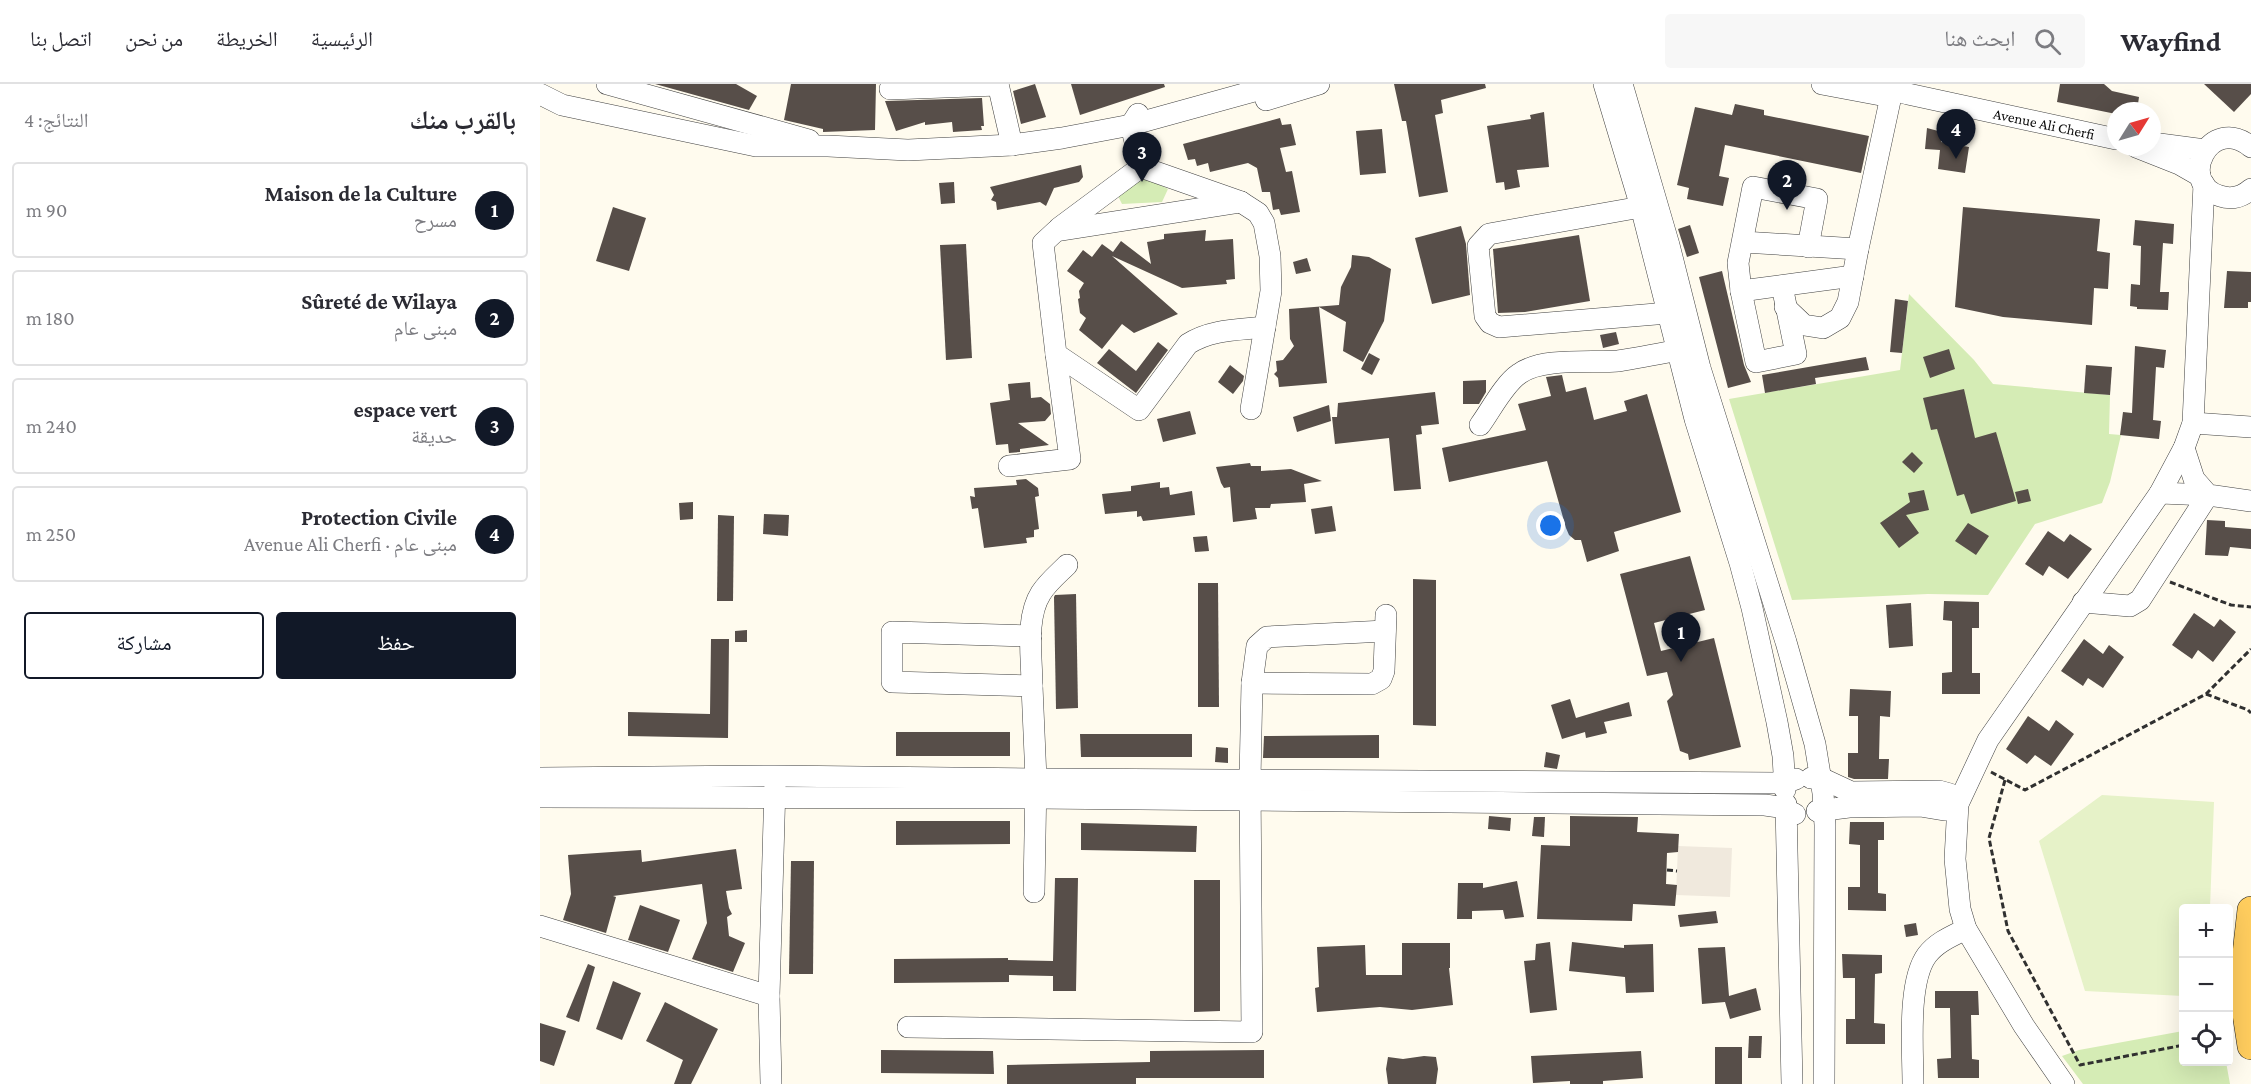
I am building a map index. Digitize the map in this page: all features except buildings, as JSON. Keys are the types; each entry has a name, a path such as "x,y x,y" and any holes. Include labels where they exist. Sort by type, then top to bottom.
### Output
{"main road":[{"path":"2251,910 2246,954 2245,1007 2251,1046"}],"street":[{"path":"1141,167 1131,125 1137,114 1149,108 1229,84"},
{"path":"540,94 562,105 756,146 828,146 908,150 1012,145 1062,138 1131,125 1280,84"},
{"path":"1131,125 1149,128 1169,124 1319,84"},
{"path":"1604,84 1641,207 1695,419 1740,563 1777,722 1803,795 1824,1084"},
{"path":"1622,84 1669,245 1701,368 1786,642 1815,744 1803,795 1792,1084"},
{"path":"1822,84 1876,96 1895,90"},
{"name":"Avenue Ali Cherfi","path":"1871,84 2107,137"},
{"path":"616,85 828,146"},
{"path":"891,89 998,85 1012,145"},
{"path":"1785,307 1804,325 1823,328 1840,318 1848,303 1858,249 1895,90"},
{"path":"2064,1084 2024,1026 1966,929 1960,909 1957,884 1955,836 1958,804 1975,764 2007,711 2160,493 2184,448 2193,423 2203,215 2207,185 2201,158 2205,150 2219,139 2246,138"},
{"path":"2161,144 2205,150"},
{"path":"2159,156 2179,164 2207,185 2234,198 2251,190"},
{"path":"1141,167 1241,202 1258,213 1268,236 1271,291 1251,409"},
{"path":"1009,466 1070,459 1043,243 1141,167"},
{"path":"1782,286 1796,354 1756,362 1741,291 1738,263 1753,187 1817,199 1808,247"},
{"path":"1053,233 1241,202"},
{"path":"1641,207 1489,234 1478,246 1485,316 1490,323 1499,327 1510,327 1668,313"},
{"path":"1743,242 1858,249"},
{"path":"1741,291 1853,276"},
{"path":"1056,354 1139,410 1188,344 1197,338 1209,333 1265,327"},
{"path":"1480,425 1509,384 1518,374 1530,368 1568,362 1622,360 1677,350"},
{"path":"2193,423 2251,427"},
{"path":"2184,448 2194,479 2208,495"},
{"path":"2160,493 2208,495 2251,501"},
{"path":"2083,602 2130,606 2140,600 2208,495"},
{"path":"1034,892 1036,789 1031,636 1034,609 1040,594 1067,565"},
{"path":"908,1027 1252,1032 1252,683 1257,646 1267,637 1386,623 1383,671 1381,679 1372,684 1252,683"},
{"path":"1031,636 892,633 892,682 1032,686"},
{"path":"1803,795 1897,807 1938,800 1975,764"},
{"path":"540,778 775,786 1036,789 1803,795 1851,792 1938,800"},
{"path":"540,797 775,786"},
{"path":"771,1084 769,996 775,786"},
{"path":"1938,800 1944,810 1958,804"},
{"path":"1938,800 1955,836"},
{"path":"540,926 769,996"},
{"path":"1913,1084 1914,993 1919,972 1927,956 1939,943 1966,929"}],"path":[{"path":"2156,576 2231,605 2251,607"},
{"path":"1975,764 2025,790 2206,694 2251,649"},
{"path":"2206,694 2251,713"},
{"path":"2006,780 1989,838 2008,931 2080,1065 2179,1046"},
{"path":"1667,870 1677,871"}],"green space":[{"path":"1139,174 1168,189 1162,202 1122,204 1117,194"},
{"path":"1909,294 1974,360 1993,384 2110,395 2109,434 2121,435 2110,482 2102,503 2035,524 1988,595 1928,594 1792,600 1729,399 1900,370"},
{"path":"2102,795 2214,802 2210,904 2179,904 2179,996 2085,991 2039,841"},
{"path":"2179,1032 2179,1066 2227,1066 2230,1084 2083,1084 2062,1056 2079,1050"}],"shaded area":[{"path":"1678,846 1732,848 1730,897 1676,895"}],"place":[{"name":"Protection Civile","path":"1956,159"},
{"name":"espace vert","path":"1142,182"},
{"name":"Sûreté de Wilaya","path":"1787,210"},
{"name":"Maison de la Culture","path":"1681,662"}]}
